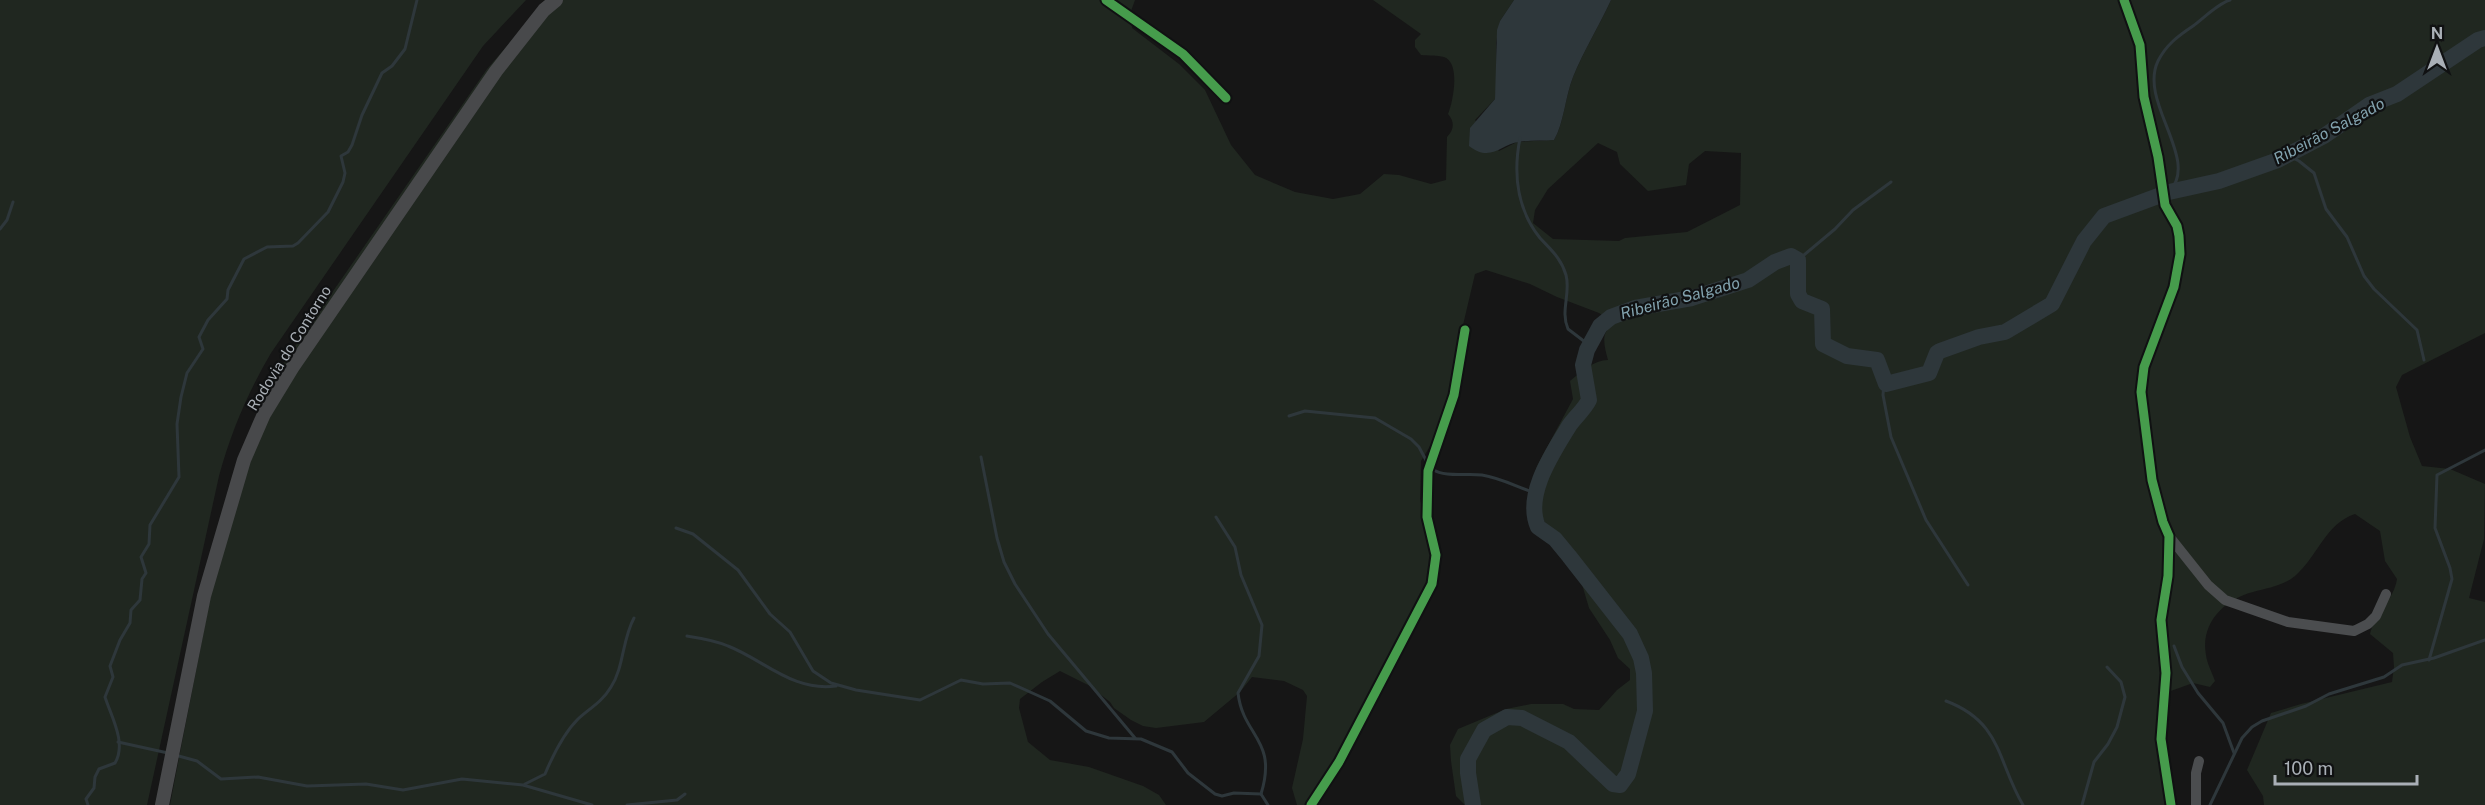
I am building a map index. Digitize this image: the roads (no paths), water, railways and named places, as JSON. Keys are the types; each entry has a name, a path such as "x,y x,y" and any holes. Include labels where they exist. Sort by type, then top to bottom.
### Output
{"main road":[{"name":"Rodovia do Contorno","path":"162,805 204,596 244,460 264,414 292,368 496,71 544,10 555,0"}],"street":[{"path":"1106,0 1183,54 1226,98"},
{"path":"2124,0 2140,45 2144,97 2158,157 2160,182 2165,205 2177,226 2180,254 2174,287 2144,367 2141,402 2149,444 2152,480 2160,514 2169,536 2218,595 2247,610 2288,622 2354,630 2368,624 2376,616 2386,594"},
{"path":"1311,805 1339,762 1432,584 1436,555 1427,517 1428,471 1454,395 1466,330"},
{"path":"2169,536 2168,576 2161,620 2166,673 2161,740 2172,805"},
{"path":"2196,805 2196,773 2199,760"}],"waterway":[{"path":"88,805 86,799 94,788 95,777 99,769 115,763 118,755 119,738 105,697 113,677 110,666 120,640 130,623 131,610 140,600 142,579 146,573 141,557 149,544 150,525 179,477 177,424 187,373 203,349 199,337 208,320 227,299 228,290 244,259 267,247 293,246 328,212 343,182 345,173 341,156 348,152 352,145 362,115 382,73 392,66 405,49 417,0"},
{"path":"2169,192 2177,179 2178,164 2156,94 2154,77 2158,61 2177,37 2215,8 2230,0"},
{"name":"Ribeirão Salgado","path":"1473,805 1468,759 1484,730 1507,717 1522,718 1569,742 1613,784 1620,785 1628,774 1645,711 1644,673 1641,658 1630,634 1555,539 1538,527 1535,515 1537,488 1548,462 1569,426 1589,400 1583,365 1587,350 1600,326 1611,317 1635,308 1692,298 1748,280 1775,262 1791,256 1798,260 1798,294 1802,301 1822,309 1823,344 1847,356 1877,360 1886,384 1929,373 1940,351 1979,337 2005,332 2052,304 2084,241 2104,216 2169,192 2219,181 2278,160 2324,136 2369,105 2397,94 2478,40 2485,38"},
{"path":"1520,138 1517,178 1521,203 1532,227 1564,269 1567,282 1565,316 1568,329 1589,345"},
{"path":"2287,155 2314,173 2326,209 2347,237 2364,276 2374,289 2417,330 2424,360"},
{"path":"1798,260 1835,229 1853,210 1891,182"},
{"path":"0,229 7,220 13,202"},
{"path":"1884,383 1883,395 1891,437 1926,520 1968,585"},
{"path":"1289,416 1305,411 1375,418 1411,439 1419,447 1428,464"},
{"path":"2429,660 2452,579 2435,528 2437,475 2485,450"},
{"path":"981,457 997,538 1004,562 1015,584 1048,634 1135,738"},
{"path":"1432,469 1449,474 1489,476 1535,493"},
{"path":"1216,517 1235,547 1241,575 1262,625 1259,656 1238,693 1246,720 1263,749 1265,776 1261,794"},
{"path":"676,528 693,534 738,570 770,614 790,632 813,671 831,683 856,690 920,700 961,680 983,684 1010,683 1050,701 1086,731 1109,738 1141,739 1172,752 1188,773 1215,794 1222,796 1234,793 1261,794"},
{"path":"525,784 545,774 568,731 578,719 604,697 611,687 634,618"},
{"path":"687,636 723,644 792,680 820,687 836,686"},
{"path":"2210,805 2242,738 2252,727 2262,721 2306,706 2329,694 2384,677 2402,665 2434,658 2485,640"},
{"path":"2174,646 2182,667 2198,693 2223,723 2234,753"},
{"path":"2082,805 2094,762 2108,744 2117,727 2125,697 2121,682 2107,667"},
{"path":"1946,701 1978,720 1988,732 1996,744 2023,805"},
{"path":"118,742 168,753"},
{"path":"175,755 197,761 221,779 258,777 307,786 366,784 403,790 462,779 523,785 592,805"},
{"path":"627,805 677,800 685,794"},
{"path":"1261,794 1268,805"}]}
